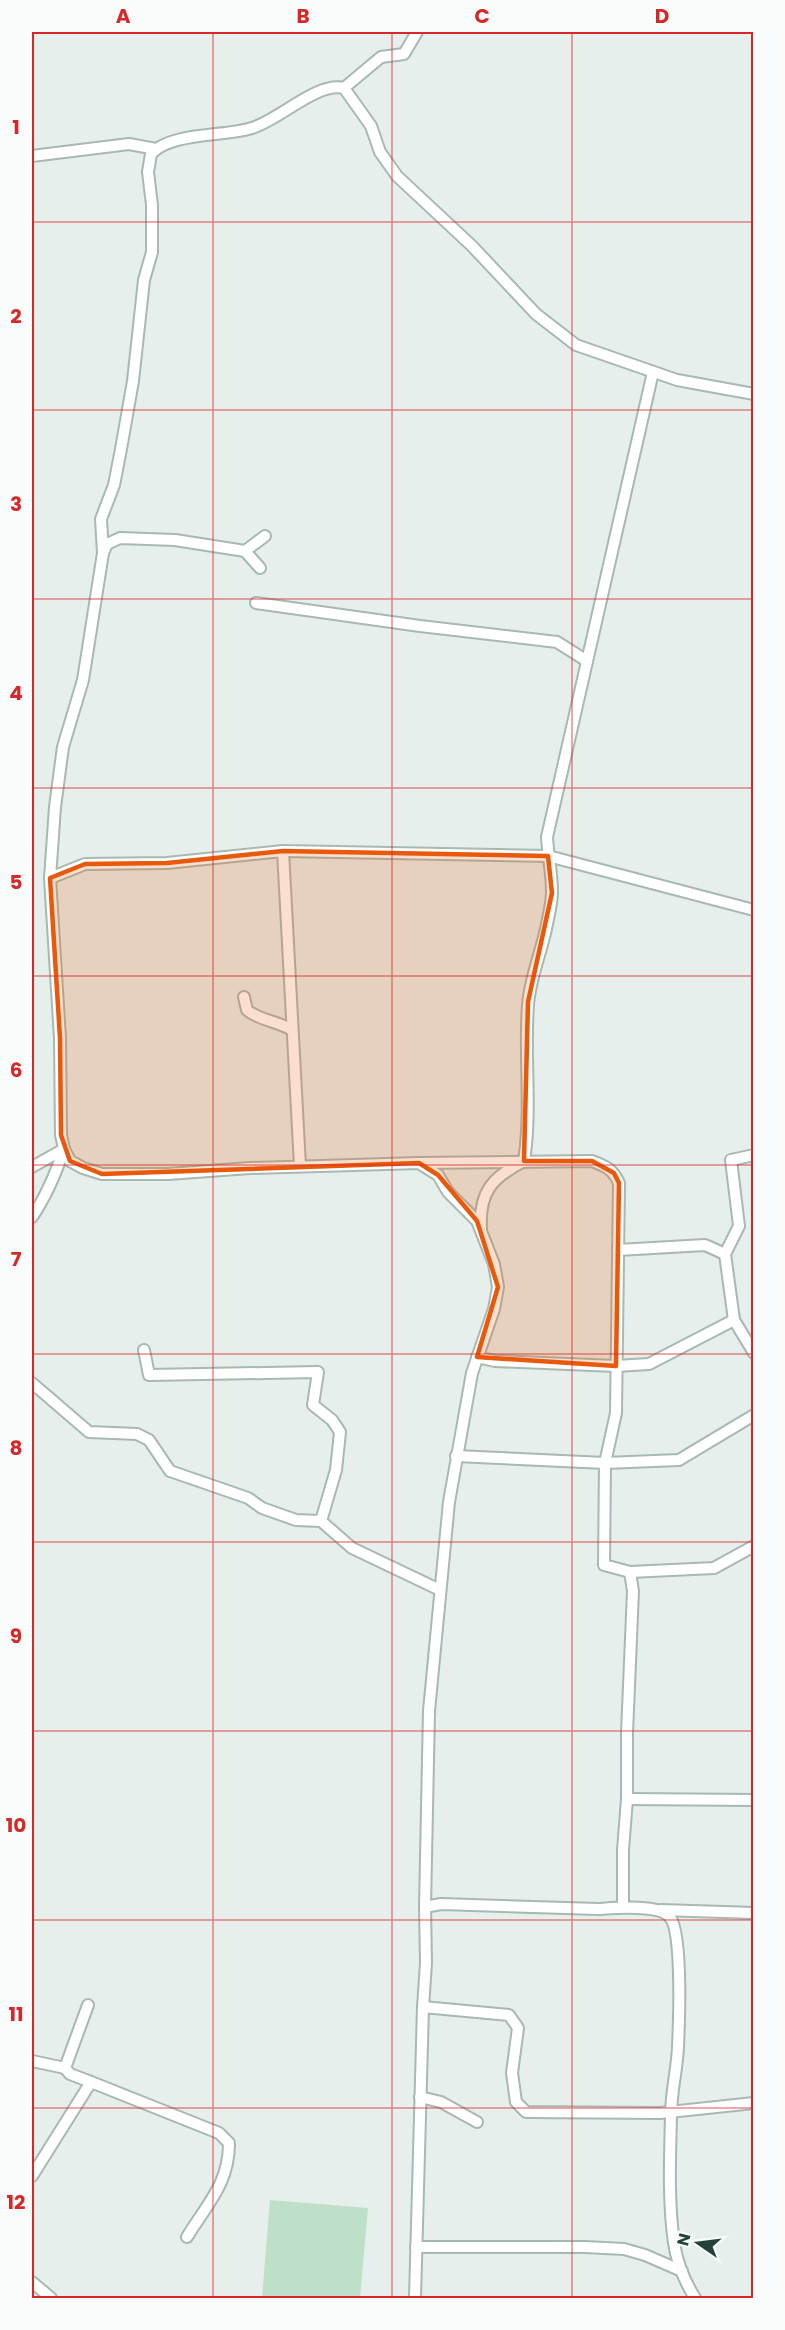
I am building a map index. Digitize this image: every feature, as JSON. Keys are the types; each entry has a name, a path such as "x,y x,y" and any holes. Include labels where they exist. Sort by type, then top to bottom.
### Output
{"street":[{"path":"344,88 381,57 404,54 417,32"},
{"path":"104,553 101,519 114,485 121,449 133,381 144,280 152,252 148,163 151,154 156,149 182,140 229,134 254,127 334,86 344,88 371,126 380,152 397,176 472,246 536,314 576,345 677,380 753,394"},
{"path":"32,156 129,144 156,149"},
{"path":"482,1231 480,1216 491,1183 524,1161 528,1137 529,1101 526,1046 528,1002 552,893 547,837 653,372"},
{"path":"245,551 265,536"},
{"path":"260,568 245,551 175,540 120,538 107,544 104,553 83,680 59,767 50,878 60,1038 61,1135 70,1161 102,1174 168,1174 300,1166 524,1161 592,1161 605,1166 614,1173 619,1183 616,1413 605,1463 604,1565 630,1572 714,1568 752,1551"},
{"path":"255,603 557,642 587,661"},
{"path":"50,878 86,864 167,863 283,851 548,856 753,910"},
{"path":"283,851 290,1026 300,1166"},
{"path":"244,997 247,1010 252,1014 290,1026"},
{"path":"32,1167 64,1149"},
{"path":"32,1216 54,1178 64,1149"},
{"path":"753,1155 731,1160 739,1226 725,1254 734,1320 753,1353"},
{"path":"416,2298 420,2097 426,1963 429,1711 449,1502 456,1456 472,1373 494,1309 498,1287 494,1264 477,1221 448,1192 438,1175 419,1163"},
{"path":"54,1178 65,1170 81,1167"},
{"path":"618,1250 705,1245 725,1254"},
{"path":"477,1357 495,1361 649,1364 734,1320"},
{"path":"144,1350 149,1375 318,1372 313,1405 332,1420 340,1432 336,1470 321,1521"},
{"path":"32,1383 89,1432 137,1434 149,1440 170,1471 248,1498 262,1508 296,1520 321,1521 352,1548 440,1590"},
{"path":"456,1456 605,1463 679,1460 753,1415"},
{"path":"622,1907 633,1591 630,1572"},
{"path":"627,1799 753,1800"},
{"path":"425,1906 441,1904 598,1909 622,1907 753,1913"},
{"path":"658,1910 670,1916 677,1933 678,2048 671,2112 670,2166 673,2241 682,2271 695,2298"},
{"path":"65,2068 88,2005"},
{"path":"423,2007 509,2015 518,2028 512,2073 516,2102 526,2112 671,2112 753,2103"},
{"path":"32,2061 65,2068 70,2074 219,2133 229,2144 229,2157 221,2186 187,2237"},
{"path":"32,2176 91,2082"},
{"path":"420,2097 441,2102 477,2122"},
{"path":"417,2247 585,2247 624,2250 645,2254 682,2271"},
{"path":"32,2282 51,2298"}],"highlighted area":[{"path":"283,851 548,856 552,893 528,1002 524,1161 592,1161 614,1173 619,1183 616,1366 477,1357 498,1287 477,1221 438,1175 419,1163 102,1174 70,1161 61,1135 60,1038 50,878 85,864 167,863"}],"green space":[{"path":"270,2200 368,2208 360,2298 262,2298"}]}
